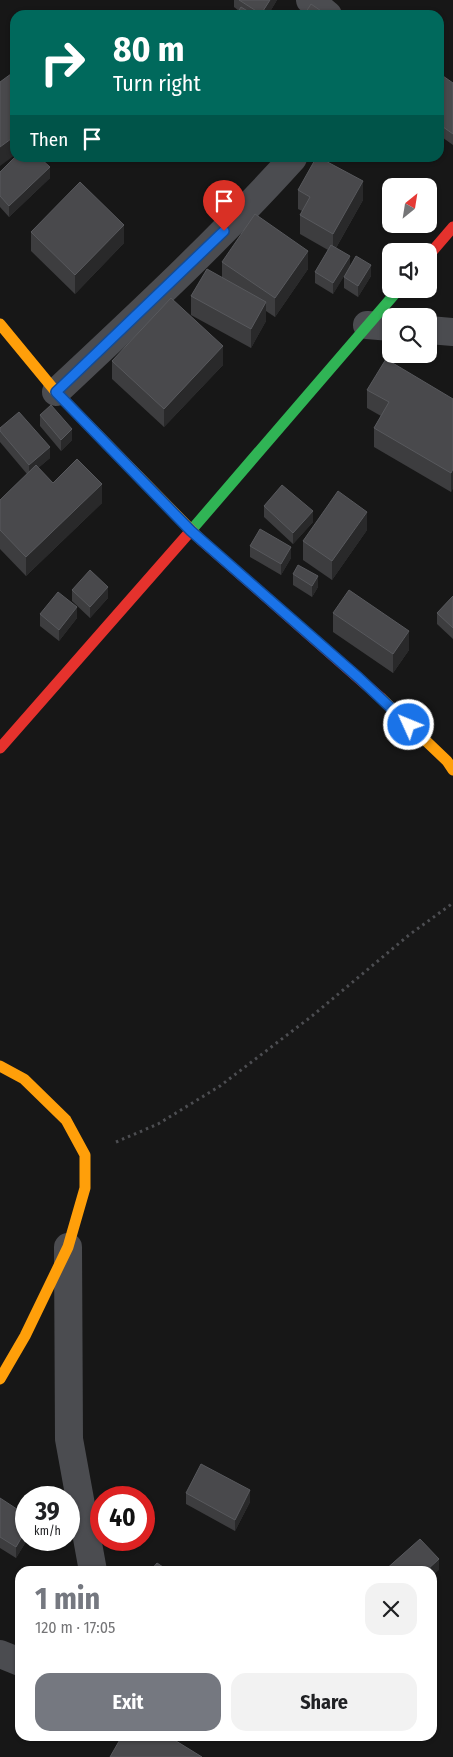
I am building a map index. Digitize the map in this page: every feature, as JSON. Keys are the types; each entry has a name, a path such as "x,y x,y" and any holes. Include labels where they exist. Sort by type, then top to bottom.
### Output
{"street":[{"path":"310,0 322,10"},
{"path":"56,392 168,287 245,210 289,162"},
{"path":"437,246 453,227"},
{"path":"0,748 191,531 379,326 394,298"},
{"path":"0,324 56,392 191,531 359,678 447,761 453,770"},
{"path":"437,331 453,332"},
{"path":"0,1066 24,1079 66,1120 85,1155 84,1188 68,1247 25,1336 0,1379"},
{"path":"68,1247 69,1439 92,1566"},
{"path":"0,1654 15,1660"}],"path":[{"path":"85,1155 158,1124 220,1086 312,1016 409,935 453,903"}],"building":[{"path":"239,0 270,0 264,10 255,10"},
{"path":"311,4 320,10 307,10"},
{"path":"10,75 10,140 0,147 0,82"},
{"path":"444,77 453,83 453,134 444,128"},
{"path":"10,162 44,162 50,167 9,206 0,196 0,172"},
{"path":"314,162 327,162 363,181 333,234 300,215 310,197 298,190"},
{"path":"80,182 124,225 75,275 31,232"},
{"path":"255,214 308,251 275,298 222,262"},
{"path":"331,245 350,256 333,283 315,272"},
{"path":"356,256 371,265 358,286 344,277"},
{"path":"207,269 266,302 251,329 191,296"},
{"path":"171,298 223,346 164,409 112,361"},
{"path":"384,363 393,363 453,399 453,469 451,473 374,428 389,402 367,390"},
{"path":"51,405 72,429 61,440 40,415"},
{"path":"19,412 50,447 29,465 0,431 0,428"},
{"path":"77,459 102,484 26,557 0,530 0,500 36,465 53,483"},
{"path":"282,485 313,511 293,533 264,506"},
{"path":"338,491 367,512 332,561 303,541"},
{"path":"260,529 291,547 281,564 250,546"},
{"path":"298,565 318,576 312,586 293,574"},
{"path":"90,570 108,587 90,607 72,590"},
{"path":"349,590 409,631 393,654 333,613"},
{"path":"58,592 77,607 59,630 40,614"},
{"path":"453,596 453,628 437,613"},
{"path":"201,1464 250,1490 235,1520 186,1493"},
{"path":"0,1498 15,1508 15,1546 0,1537"},
{"path":"420,1539 439,1559 431,1566 390,1566"},
{"path":"119,1741 176,1741 202,1757 110,1757"}],"traffic: fast":[{"path":"188,534 391,298"}],"traffic: slow":[{"path":"0,324 56,392 201,540"},
{"path":"381,698 447,761 453,770"},
{"path":"0,1066 24,1079 66,1120 85,1155 85,1188 68,1247 25,1336 0,1379"}],"traffic: jam":[{"path":"437,246 453,227"},
{"path":"0,748 188,534"},
{"path":"201,540 381,698"}],"route":[{"path":"224,231 168,287 56,392 191,531 359,678 409,725"}]}
